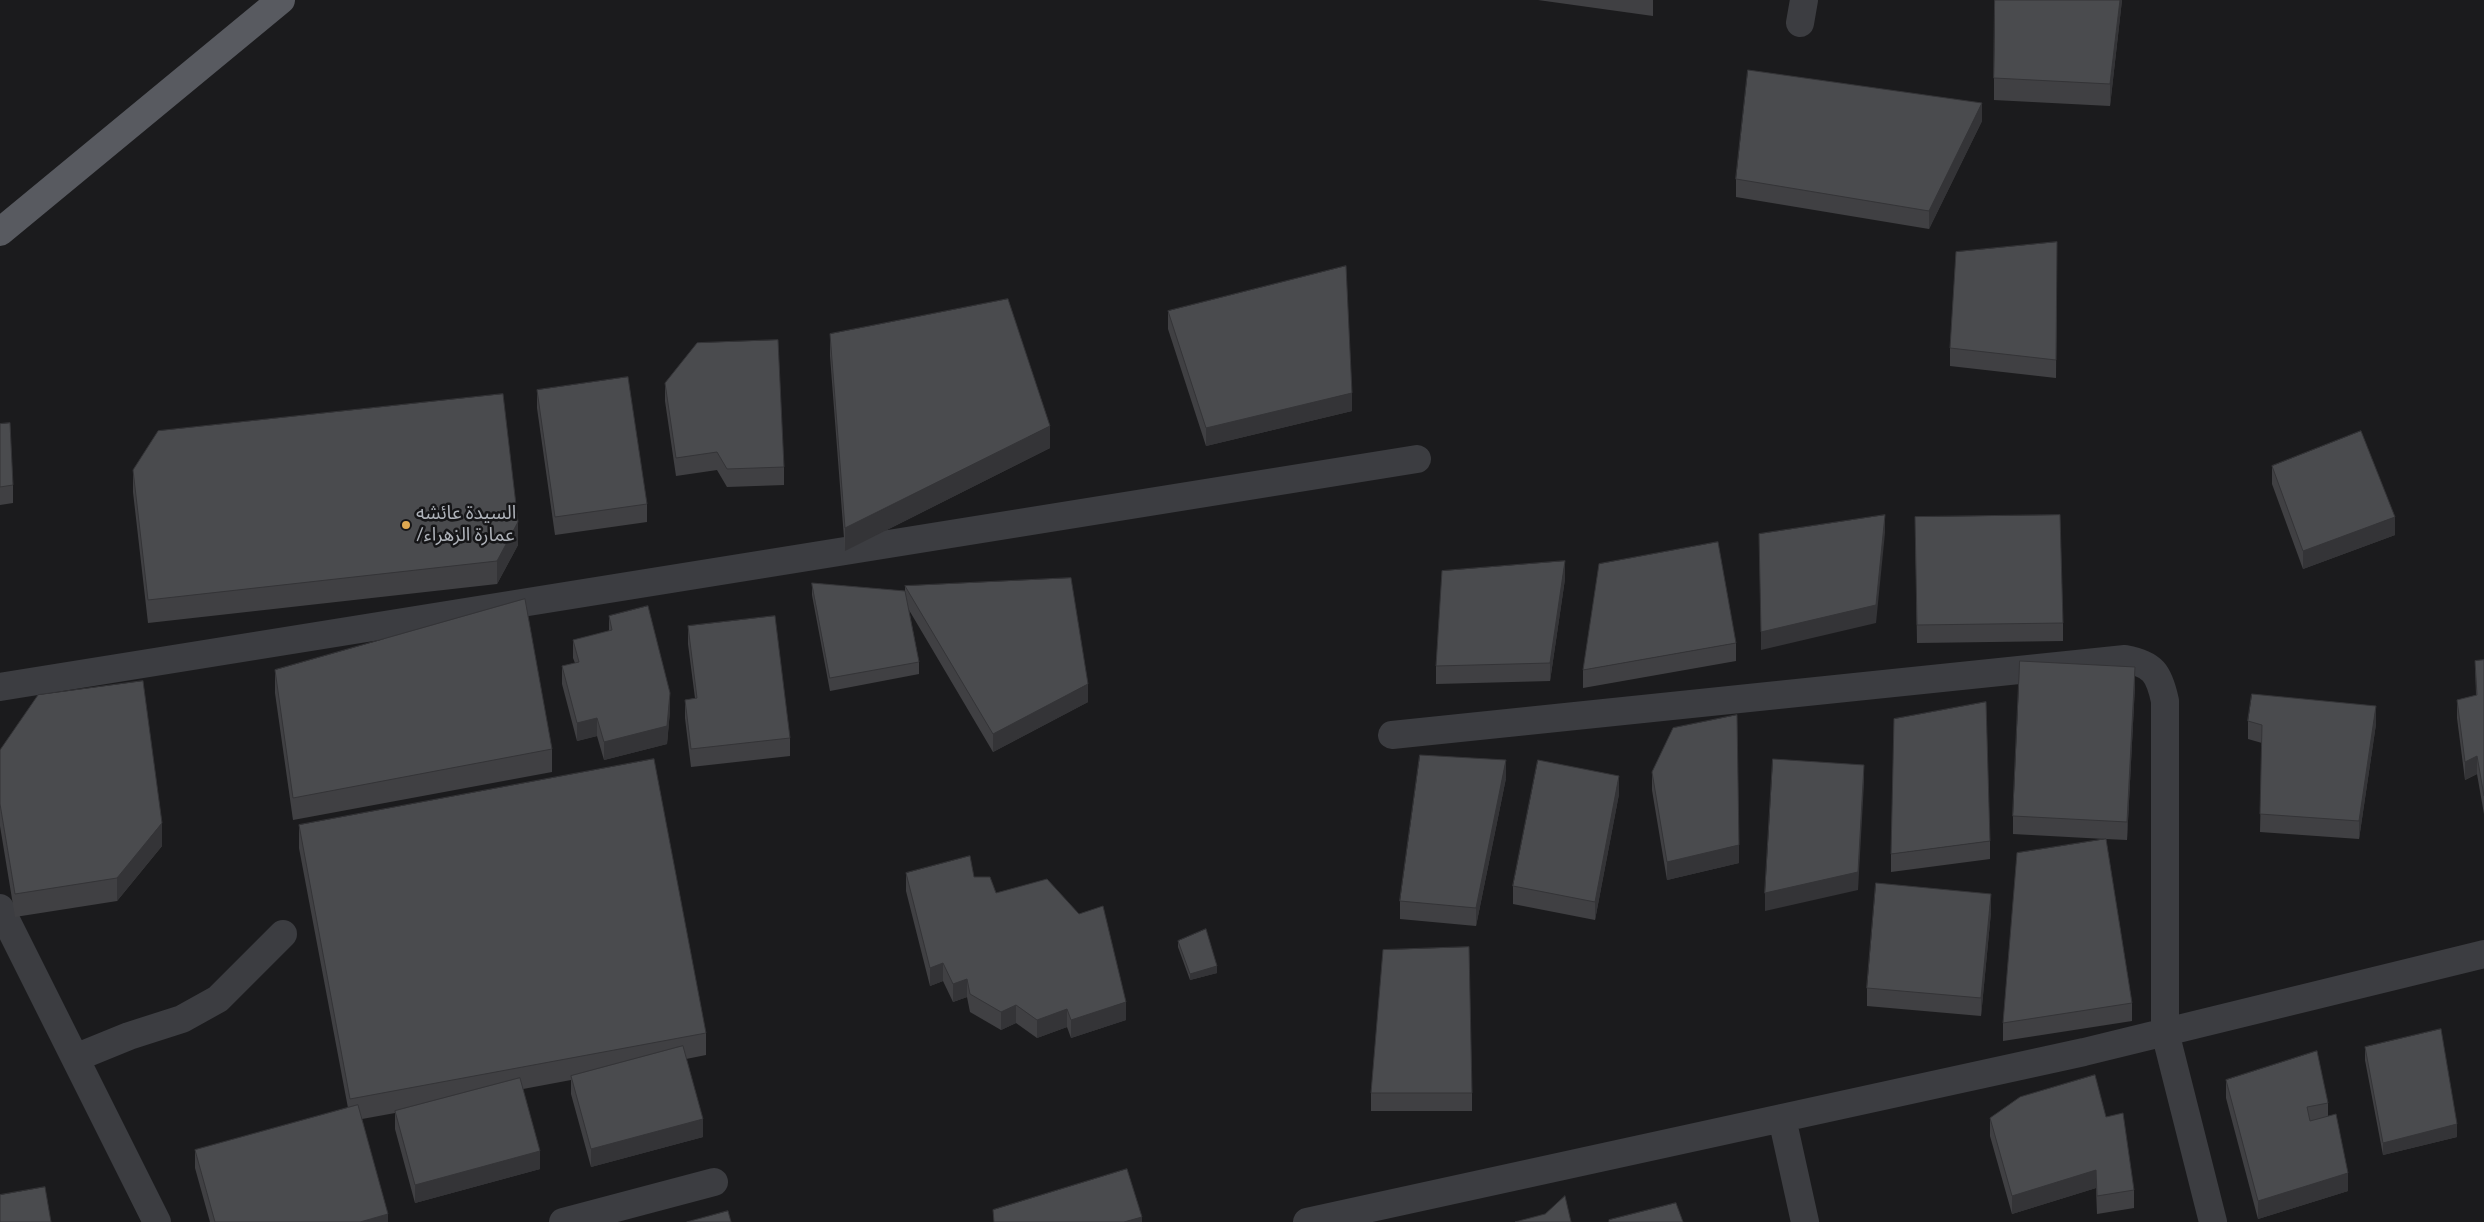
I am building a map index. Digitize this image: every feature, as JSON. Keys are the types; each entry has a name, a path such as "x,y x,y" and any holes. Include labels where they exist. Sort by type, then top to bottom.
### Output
{"main road":[{"path":"0,232 281,0"}],"street":[{"path":"0,687 1417,459"},
{"path":"1392,735 2125,659 2143,662 2154,671 2161,684 2166,701 2165,1032 2213,1222"},
{"path":"0,908 157,1222"},
{"path":"75,1058 129,1036 182,1019 218,999 283,934"},
{"path":"1307,1222 1387,1213 1782,1118 2165,1032 2484,955"},
{"path":"1782,1118 1805,1222"},
{"path":"563,1222 714,1182"}],"building":[{"path":"1995,0 2120,0 2110,84 1994,78"},
{"path":"1748,70 1982,103 1929,211 1736,179"},
{"path":"2057,242 2056,360 1950,348 1956,252"},
{"path":"1346,266 1352,393 1206,428 1168,311"},
{"path":"1008,299 1050,426 845,528 830,334"},
{"path":"778,340 784,467 727,469 717,452 676,458 665,383 697,343"},
{"path":"628,377 647,504 555,517 537,390"},
{"path":"503,394 518,522 497,561 148,600 133,470 158,431"},
{"path":"10,423 13,485 0,487 0,424"},
{"path":"2361,431 2395,517 2303,551 2272,466"},
{"path":"1885,515 1876,605 1761,632 1759,534"},
{"path":"2060,515 2063,623 1917,625 1915,517"},
{"path":"1718,542 1736,643 1583,670 1599,564"},
{"path":"1565,561 1550,663 1436,666 1442,571"},
{"path":"1071,578 1088,684 993,734 905,586"},
{"path":"812,583 905,591 919,662 830,678"},
{"path":"525,599 552,749 293,798 275,670"},
{"path":"648,606 670,693 667,726 604,742 597,718 577,723 562,666 579,662 573,640 612,630 609,616"},
{"path":"775,616 790,738 691,749 685,700 697,698 688,626"},
{"path":"2484,660 2484,796 2477,756 2465,762 2457,700 2477,695 2475,661"},
{"path":"2020,661 2135,667 2127,822 2013,816"},
{"path":"143,681 162,823 117,878 15,894 0,804 0,750 38,695"},
{"path":"2252,694 2376,706 2359,821 2260,814 2262,725 2248,721"},
{"path":"1986,702 1990,841 1891,854 1894,719"},
{"path":"1737,715 1739,845 1667,862 1652,772 1673,728"},
{"path":"1420,755 1506,760 1476,908 1400,901"},
{"path":"654,759 706,1033 350,1099 299,825"},
{"path":"1773,759 1864,765 1858,872 1765,893"},
{"path":"1538,760 1619,776 1595,902 1513,886"},
{"path":"2106,839 2132,1003 2003,1023 2017,853"},
{"path":"970,856 974,877 990,877 996,893 1047,879 1079,914 1103,906 1126,1002 1071,1020 1067,1009 1037,1020 1016,1005 1001,1012 970,994 967,979 953,984 943,963 930,968 906,873"},
{"path":"1876,883 1991,894 1981,998 1867,988"},
{"path":"1206,929 1217,966 1190,974 1178,941"},
{"path":"1469,947 1472,1093 1371,1093 1383,950"},
{"path":"2441,1029 2457,1124 2383,1143 2365,1047"},
{"path":"683,1046 703,1119 591,1149 571,1076"},
{"path":"2317,1051 2328,1103 2307,1107 2310,1121 2336,1114 2348,1173 2258,1201 2226,1080"},
{"path":"2095,1075 2106,1117 2123,1113 2134,1190 2097,1196 2096,1170 2012,1196 1990,1118 2020,1097"},
{"path":"520,1078 540,1151 415,1185 395,1111"},
{"path":"358,1105 388,1214 360,1222 215,1222 195,1150"},
{"path":"1127,1169 1142,1217 1124,1222 994,1222 993,1210"},
{"path":"45,1187 51,1222 0,1222 0,1195"},
{"path":"1565,1196 1571,1222 1515,1222 1545,1214"},
{"path":"1676,1203 1683,1222 1609,1222 1609,1220"},
{"path":"728,1211 731,1222 687,1222"}],"place":[{"name":"السيدة عائشه /عمارة الزهراء","path":"406,525"}]}
